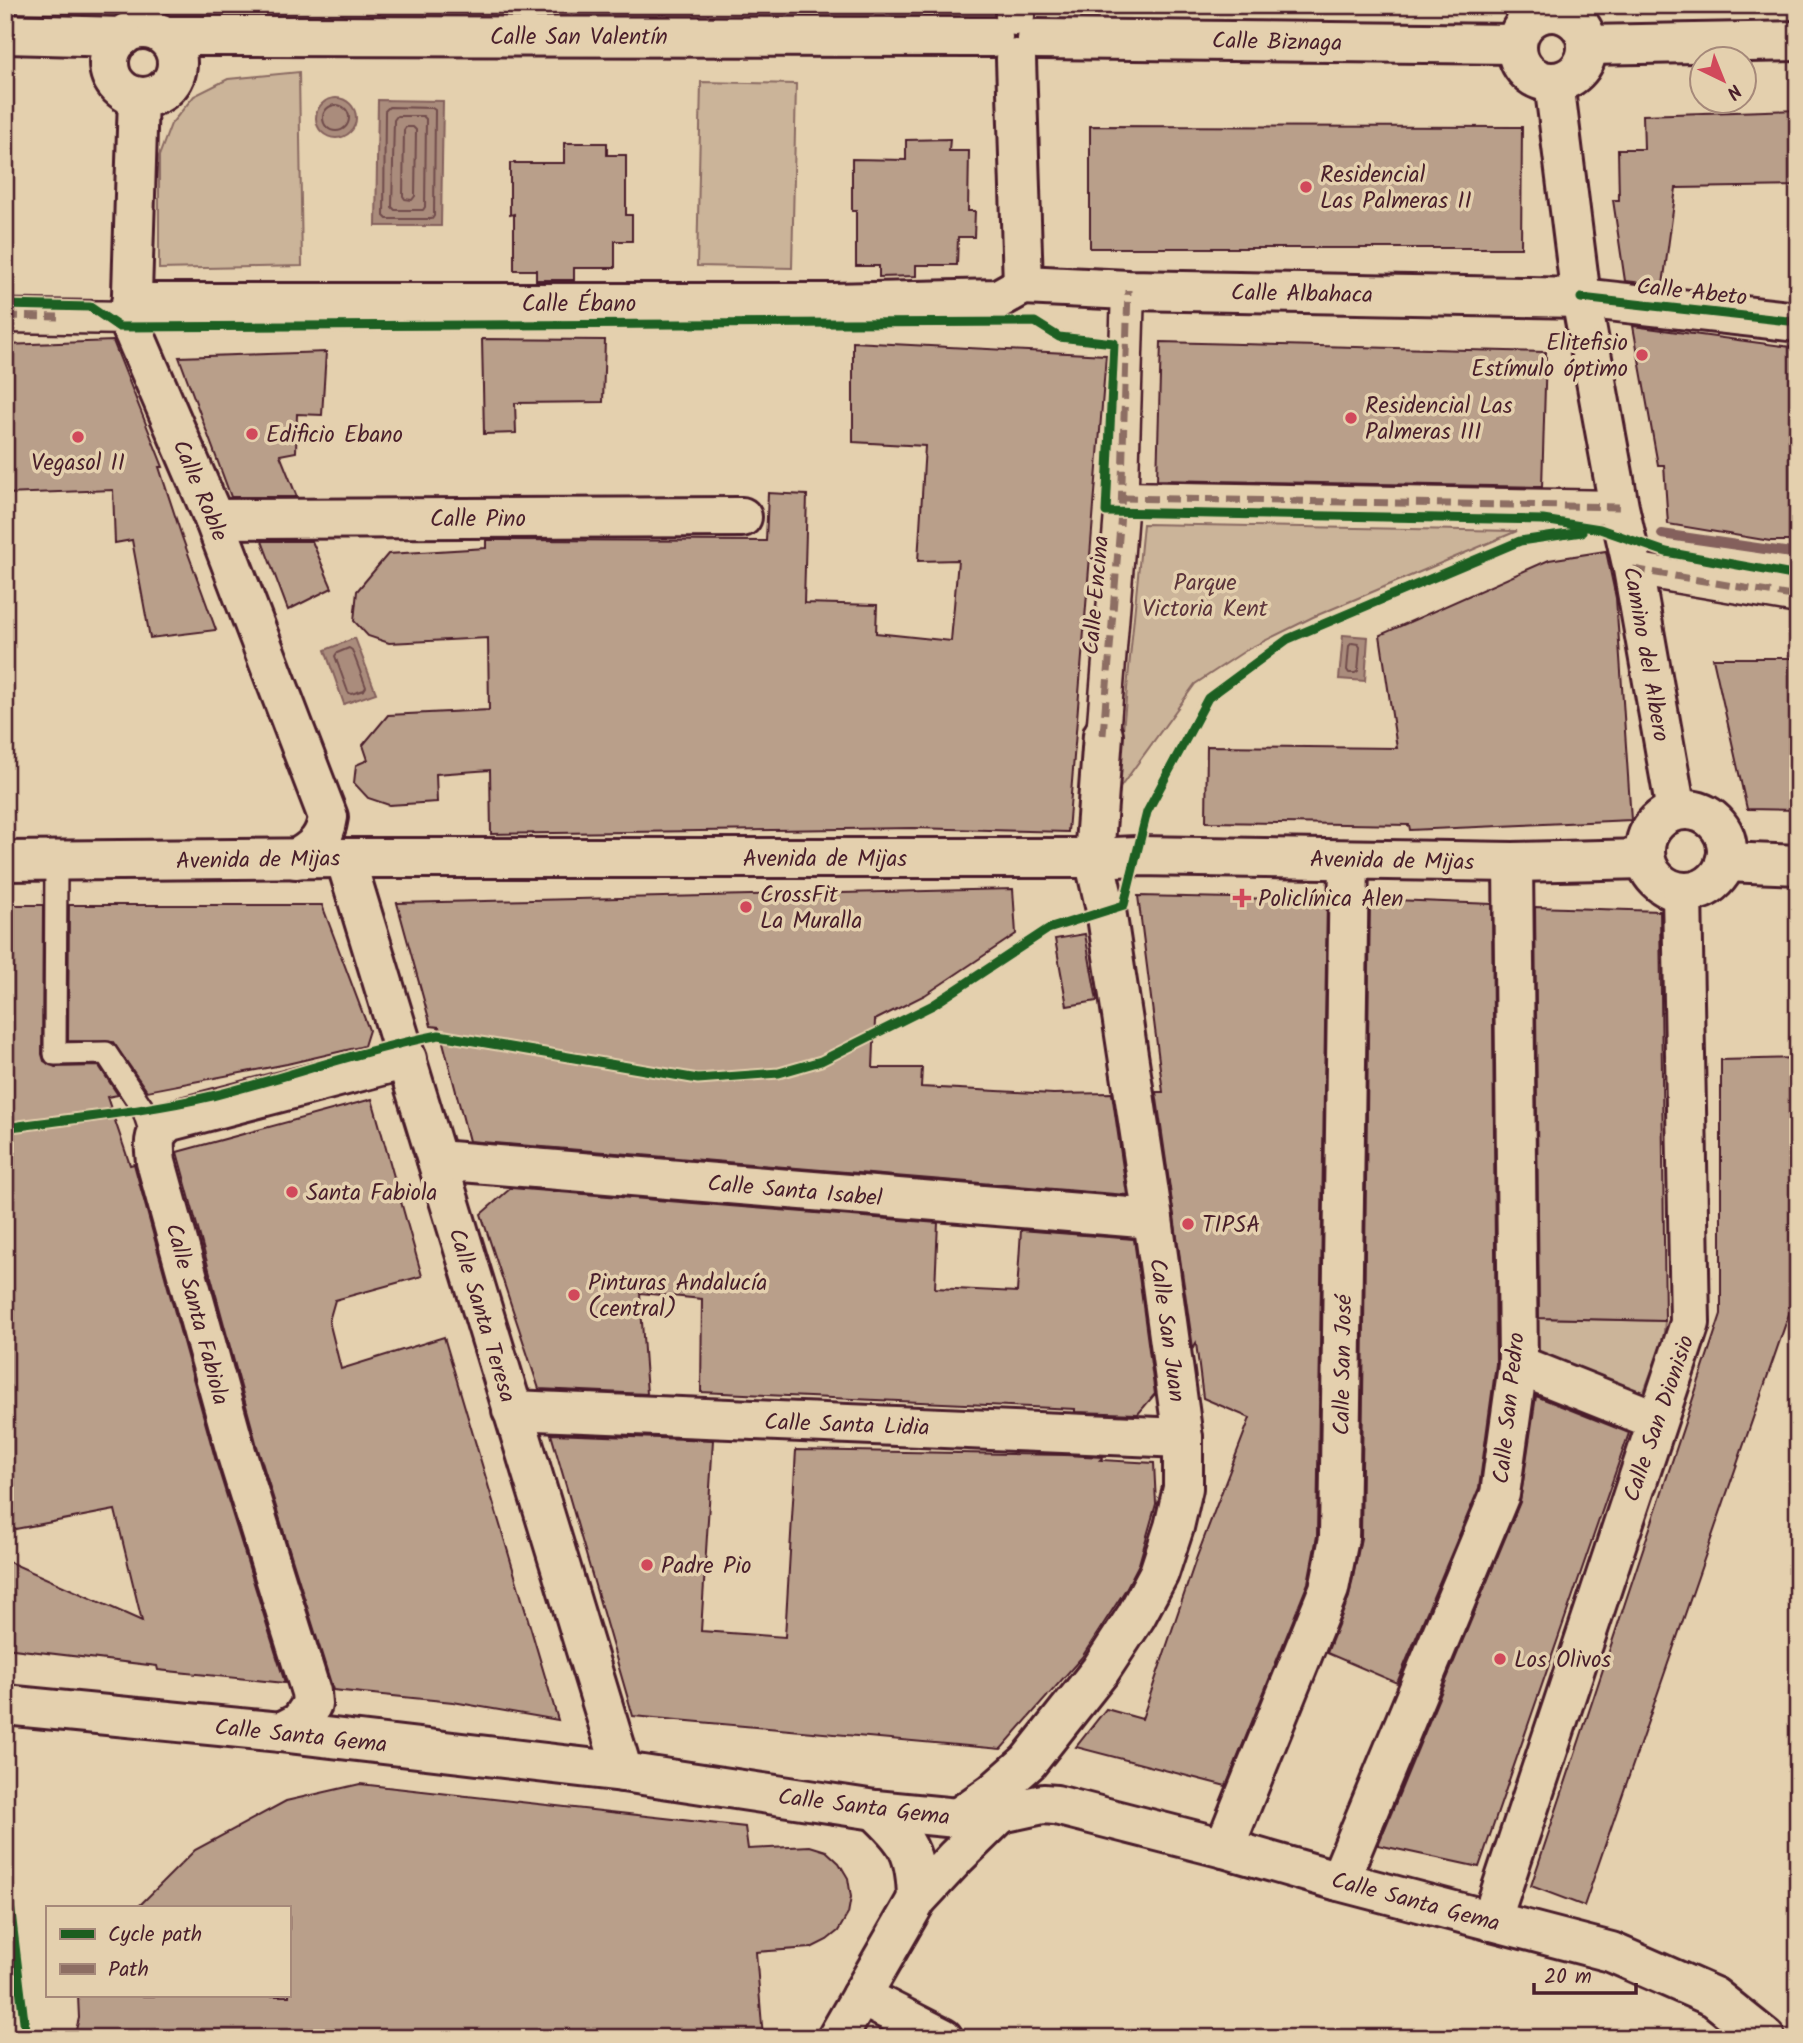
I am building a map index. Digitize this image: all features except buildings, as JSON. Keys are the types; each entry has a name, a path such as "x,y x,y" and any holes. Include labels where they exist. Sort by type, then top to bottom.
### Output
{"street":[{"path":"1548,9 1575,19 1583,29 1587,46 1583,64 1575,73 1565,80 1555,82 1542,81 1532,76 1518,58 1517,44 1523,26 1531,18 1548,9"},
{"name":"Calle San Valentín","path":"5,34 144,27 436,20 786,21 1015,31"},
{"path":"144,27 175,50 178,62 176,73 164,91 138,97 123,91 111,74 111,51 144,27"},
{"path":"1015,31 1023,285"},
{"name":"Calle Biznaga","path":"1015,31 1517,44"},
{"path":"1587,46 1798,41"},
{"name":"Camino del Albero","path":"1555,82 1581,298 1676,811"},
{"name":"Calle Roble","path":"138,97 131,326 214,519 328,817 326,833 314,848 296,859"},
{"name":"Calle Albahaca","path":"1023,285 1128,290 1581,298"},
{"name":"Calle Ébano","path":"5,316 131,310 998,299 1023,285"},
{"name":"Calle Encina","path":"1094,858 1122,498 1128,290"},
{"name":"Calle Abeto","path":"1581,298 1798,322"},
{"path":"1122,498 1619,507"},
{"name":"Calle Pino","path":"214,519 742,517"},
{"path":"1633,569 1798,597"},
{"path":"1692,810 1704,814 1714,821 1726,842 1725,862 1716,880 1705,888 1682,892 1665,888 1654,879 1645,859 1645,842 1650,831 1657,821 1676,811 1692,810"},
{"name":"Avenida de Mijas","path":"5,861 1137,856 1513,862 1645,859"},
{"name":"Calle Santa Teresa","path":"345,858 622,1772"},
{"name":"Calle San Juan","path":"957,1818 993,1793 1028,1762 1100,1671 1136,1616 1159,1573 1183,1488 1183,1438 1153,1219 1105,910 1094,858"},
{"name":"Calle San José","path":"1224,1848 1329,1589 1339,1538 1349,860"},
{"name":"Calle San Pedro","path":"1339,1881 1500,1494 1518,1366 1513,862"},
{"path":"1725,862 1798,865"},
{"name":"Calle San Dionisio","path":"1491,1921 1690,1323 1682,892"},
{"path":"154,1142 159,1129 170,1122 407,1059"},
{"name":"Calle Santa Fabiola","path":"154,1142 156,1162 236,1452 311,1692 312,1704 300,1722 281,1732"},
{"name":"Calle Santa Isabel","path":"437,1160 1153,1219"},
{"path":"1518,1366 1657,1420"},
{"name":"Calle Santa Lidia","path":"512,1410 1183,1438"},
{"name":"Calle Santa Gema","path":"6,1705 281,1732 622,1772 875,1810 957,1818 1001,1813 1043,1804 1224,1848 1611,1952 1714,1997 1765,2038"},
{"path":"1028,1762 1028,1787 1033,1796 1043,1804"},
{"path":"875,1810 900,1833 911,1854 917,1874 917,1899"},
{"path":"837,2038 917,1899 1001,1813"},
{"path":"861,1996 943,2038"}],"lane":[{"path":"57,862 55,1054 106,1053 143,1109 154,1142"}],"green space":[{"path":"299,72 302,266 159,269 159,156 171,124 194,96 228,79"},
{"path":"701,82 796,84 792,268 697,266"},
{"name":"Parque Victoria Kent","path":"1143,524 1517,531 1313,617 1248,649 1195,684 1117,792"},
{"path":"1533,1318 1665,1321 1663,1341 1643,1394 1533,1362"}],"water":[{"path":"336,98 350,104 356,118 350,132 336,138 322,132 316,118 322,104"},
{"path":"378,100 443,101 441,226 376,226"},
{"path":"1343,635 1368,637 1365,681 1339,679"},
{"path":"355,638 376,693 344,704 325,650"}],"waterway":[{"path":"1662,534 1798,554"}],"marked path":[{"path":"1103,735 1121,513 1128,290"},
{"path":"5,316 58,317"},
{"path":"1122,498 1619,507"},
{"path":"1633,569 1798,597"}],"cycle path":[{"path":"1581,298 1798,322"},
{"path":"5,305 90,307 119,327 1035,322 1059,337 1114,343 1106,512 1543,520 1600,529 1666,552 1798,576"},
{"path":"5,1128 186,1102 439,1035 698,1079 779,1073 821,1061 933,1005 1048,929 1124,905 1147,812 1208,698 1288,639 1520,541 1582,532"},
{"path":"5,1862 26,2038"}],"place":[{"name":"Residencial Las Palmeras II","path":"1306,187"},
{"name":"Elitefisio Estímulo óptimo","path":"1642,355"},
{"name":"Residencial Las Palmeras III","path":"1351,418"},
{"name":"Edificio Ebano","path":"252,434"},
{"name":"Vegasol II","path":"78,437"},
{"name":"Policlínica Alen","path":"1242,898"},
{"name":"CrossFit La Muralla","path":"746,907"},
{"name":"Santa Fabiola","path":"292,1192"},
{"name":"TIPSA","path":"1188,1224"},
{"name":"Pinturas Andalucía (central)","path":"574,1295"},
{"name":"Padre Pio","path":"647,1565"},
{"name":"Los Olivos","path":"1500,1659"}]}
